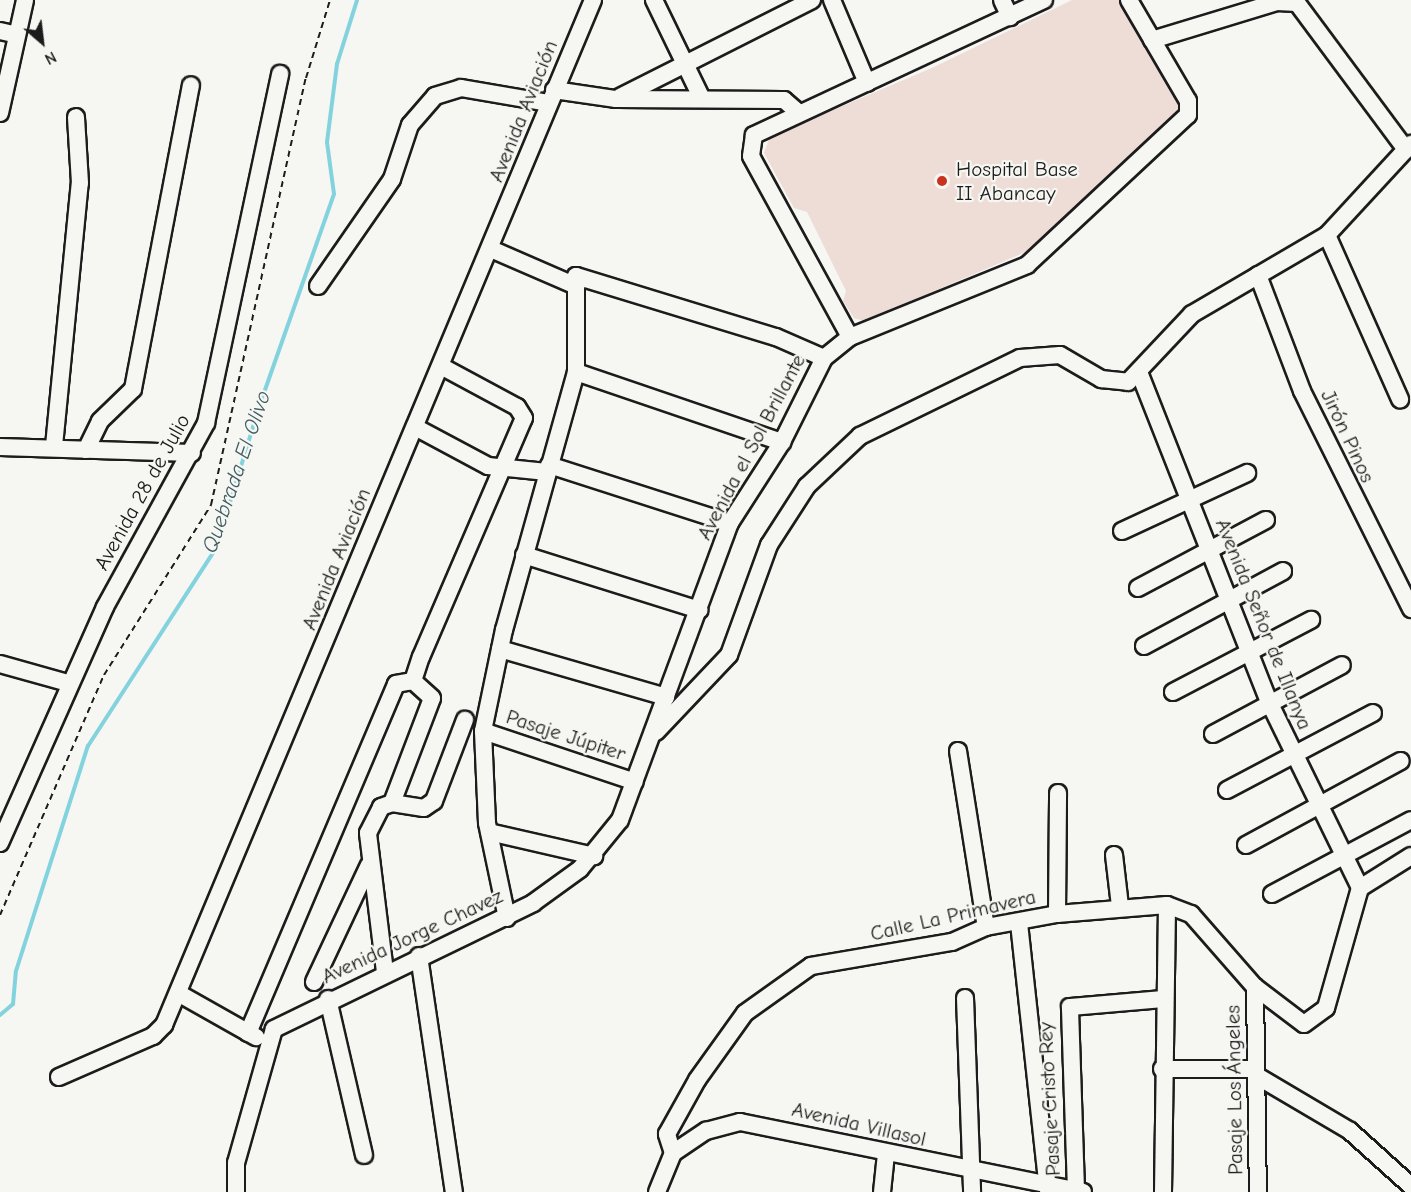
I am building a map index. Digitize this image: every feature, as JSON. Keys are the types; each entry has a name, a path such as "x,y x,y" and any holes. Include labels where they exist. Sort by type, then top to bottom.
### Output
{"street":[{"path":"0,113 25,0"},
{"name":"Avenida Aviación","path":"59,1077 153,1036 178,993 491,249 592,0"},
{"path":"654,0 702,99"},
{"path":"616,99 812,0"},
{"path":"831,0 867,83"},
{"path":"1002,0 1010,17"},
{"path":"850,337 748,146 754,135 1044,0"},
{"path":"651,737 729,655 770,545 807,486 860,436 1020,358 1060,354 1121,385 1139,372 1192,314 1327,235 1409,147 1297,3 1277,2 1152,40 1129,0"},
{"path":"0,31 17,35"},
{"name":"Avenida el Sol Brillante","path":"651,737 730,524 782,442 824,358 850,337 1027,265 1188,115 1188,101 1152,40"},
{"name":"Avenida 28 de Julio","path":"0,843 68,683 146,528 192,453 210,410 280,74"},
{"path":"86,450 100,421 133,389 191,85"},
{"path":"318,286 392,179 410,125 435,96 461,88 552,97 784,100 799,113"},
{"path":"54,446 80,183 76,117"},
{"path":"1327,235 1400,399"},
{"path":"491,249 576,286"},
{"name":"Jirón Pinos","path":"1258,275 1302,391 1411,609"},
{"path":"507,918 489,832 483,731 500,649 524,555 576,372 576,276 776,337 824,358"},
{"path":"413,681 524,418 521,410 441,366"},
{"path":"576,372 782,442"},
{"name":"Avenida Señor de Illanya","path":"1139,372 1270,704 1317,808 1341,857 1360,888"},
{"path":"415,427 488,466 548,468 730,524"},
{"path":"0,447 54,446 86,450 192,453"},
{"path":"1122,531 1247,473"},
{"path":"1138,588 1266,520"},
{"path":"524,555 700,610"},
{"path":"1144,646 1283,571"},
{"path":"1173,692 1249,649 1311,620"},
{"path":"500,649 666,698"},
{"path":"0,664 68,683"},
{"path":"1213,734 1342,665"},
{"path":"385,972 366,846 374,817 392,803 432,697 413,681"},
{"path":"248,1033 396,684 413,681"},
{"path":"1227,790 1373,713"},
{"path":"392,803 424,808 434,801 465,720"},
{"name":"Pasaje Júpiter","path":"483,731 635,782"},
{"name":"Avenida Jorge Chavez","path":"236,1192 236,1164 274,1029 328,999 507,918 594,856 620,820 651,737"},
{"path":"958,751 986,927"},
{"path":"1246,845 1401,761"},
{"path":"1057,914 1058,793"},
{"path":"1272,894 1411,820"},
{"path":"489,832 594,856"},
{"path":"1114,855 1120,906"},
{"path":"1360,888 1411,855"},
{"path":"314,982 369,865"},
{"name":"Calle La Primavera","path":"674,1153 667,1134 692,1089 755,1006 811,966 952,942 986,927 1019,923 1057,914 1120,906 1167,905 1191,914 1255,987 1293,1020 1304,1024 1322,1016 1360,888"},
{"path":"1163,1192 1162,1069 1167,905"},
{"path":"1019,923 1047,1188"},
{"path":"419,956 454,1192"},
{"name":"Pasaje Los Ángeles","path":"1255,987 1258,1192"},
{"path":"178,993 269,1043"},
{"path":"965,998 974,1173 972,1192"},
{"path":"328,999 364,1155"},
{"name":"Pasaje Cristo Rey","path":"1080,1191 1070,1007 1164,999"},
{"path":"1162,1069 1257,1073 1350,1131 1411,1186"},
{"name":"Avenida Villasol","path":"674,1153 706,1131 740,1122 829,1137 885,1156 1047,1188 1080,1191"},
{"path":"657,1192 674,1153"},
{"path":"882,1192 885,1156"}],"shaded area":[{"name":"Hospital Base II Abancay","path":"1072,0 1123,0 1180,100 1179,114 1028,251 864,321 854,318 843,301 846,291 807,212 794,208 764,153 770,137 934,67"}],"waterway":[{"name":"Quebrada El Olivo","path":"0,1015 13,1004 16,971 88,746 216,548 259,407 334,194 327,142 337,64 357,0"}],"place":[{"name":"Hospital Base II Abancay","path":"942,181"}]}
